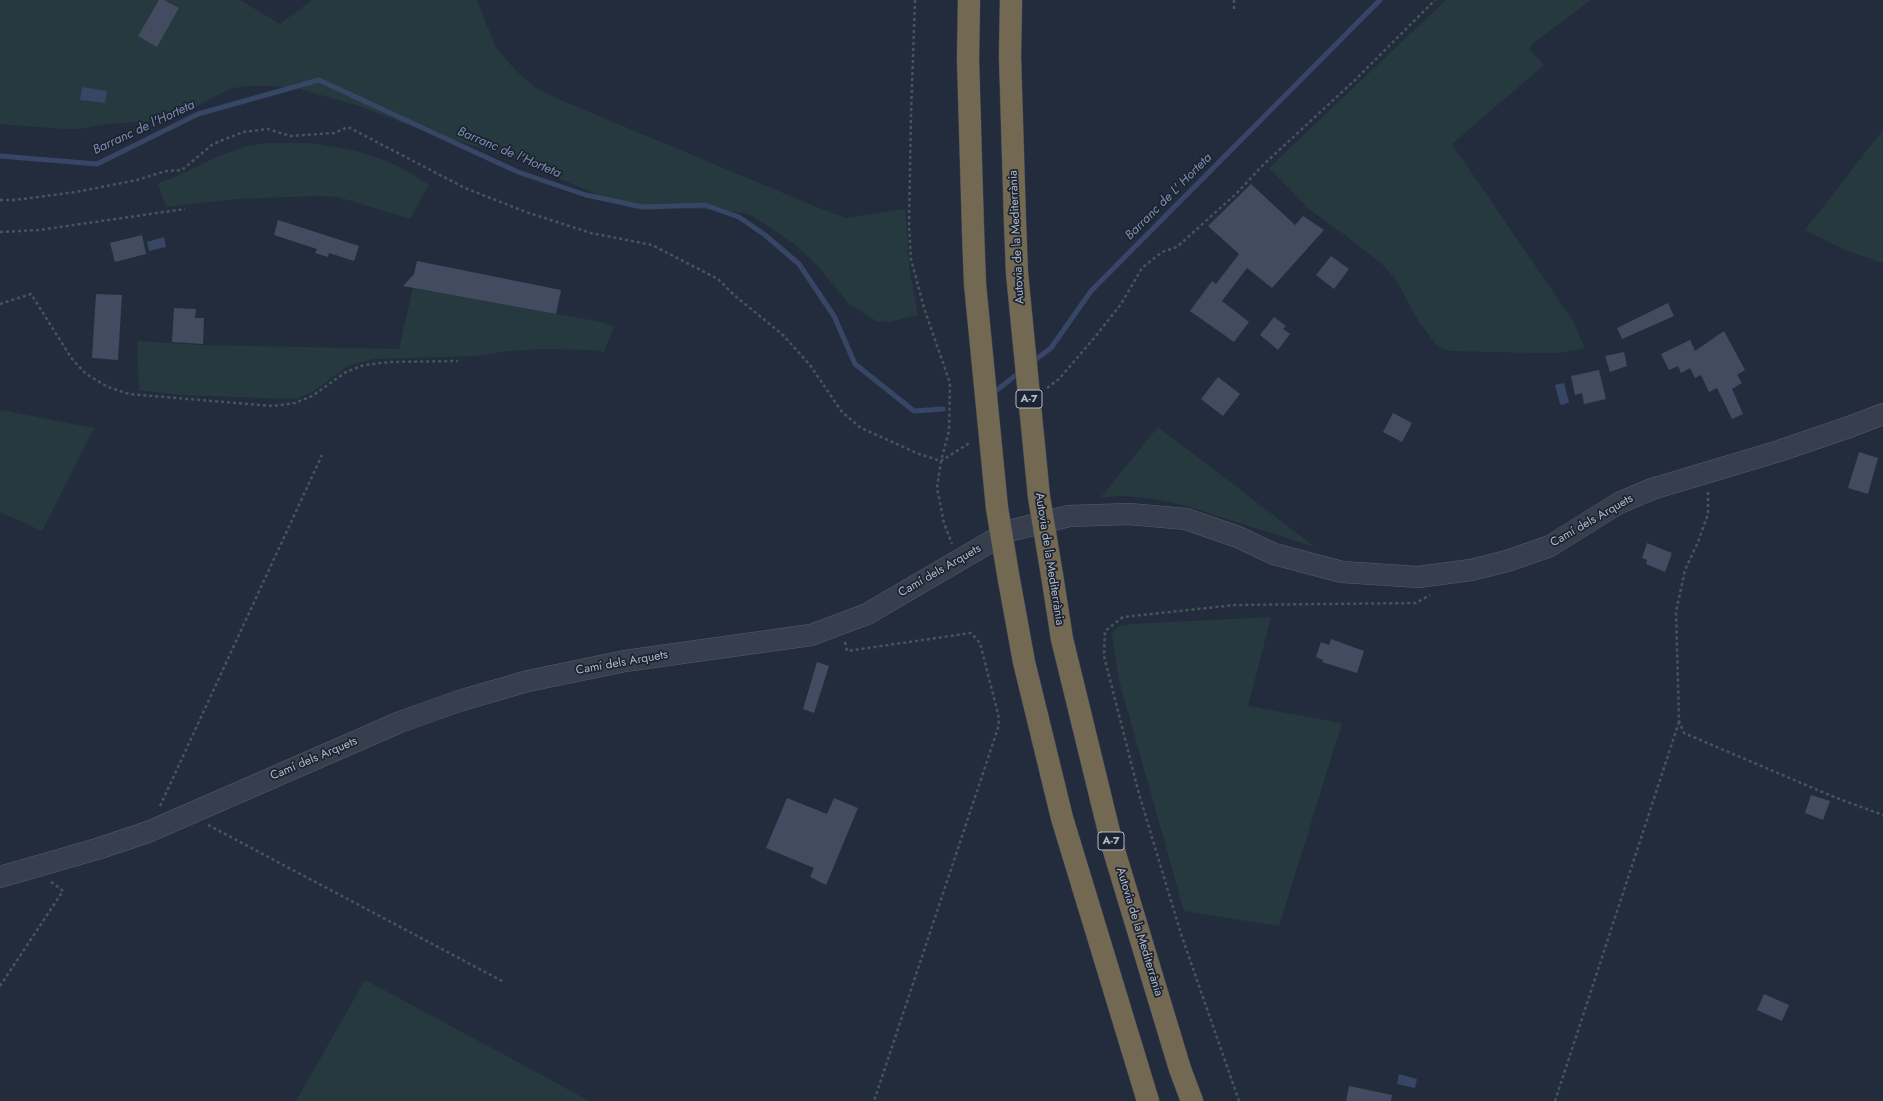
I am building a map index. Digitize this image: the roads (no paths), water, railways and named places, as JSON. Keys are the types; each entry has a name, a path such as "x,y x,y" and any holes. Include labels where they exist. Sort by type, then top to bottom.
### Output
{"highway":[{"path":"969,0 968,59 975,284 997,508 1024,662 1062,818 1148,1101"},
{"name":"Autovia de la Mediterrània","path":"1011,0 1010,56 1017,273 1039,497 1062,638 1112,844 1180,1069 1192,1101"}],"street":[{"name":"Camí dels Arquets","path":"0,877 97,849 148,832 400,722 520,683 625,661 811,635 867,614 1009,531 1069,516 1129,514 1186,520 1238,537 1274,554 1297,562 1342,572 1418,577 1471,570 1529,554 1550,546 1619,503 1652,489 1787,448 1883,414"}],"water":[{"path":"82,87 107,91 105,103 80,100"},
{"path":"164,237 166,247 149,251 147,242"},
{"path":"1564,383 1569,402 1563,405 1560,404 1555,385"},
{"path":"1399,1074 1417,1079 1415,1088 1397,1084"}],"waterway":[{"name":"Barranc de L' Horteta","path":"1031,363 1051,348 1091,291 1380,0"},
{"name":"Barranc de l'Horteta","path":"0,156 97,164 198,114 319,80 518,172 586,195 643,207 705,205 739,217 765,235 799,264 834,316 855,364 914,411 943,409"},
{"name":"Barranc de L' Horteta","path":"992,394 1020,372"}]}
